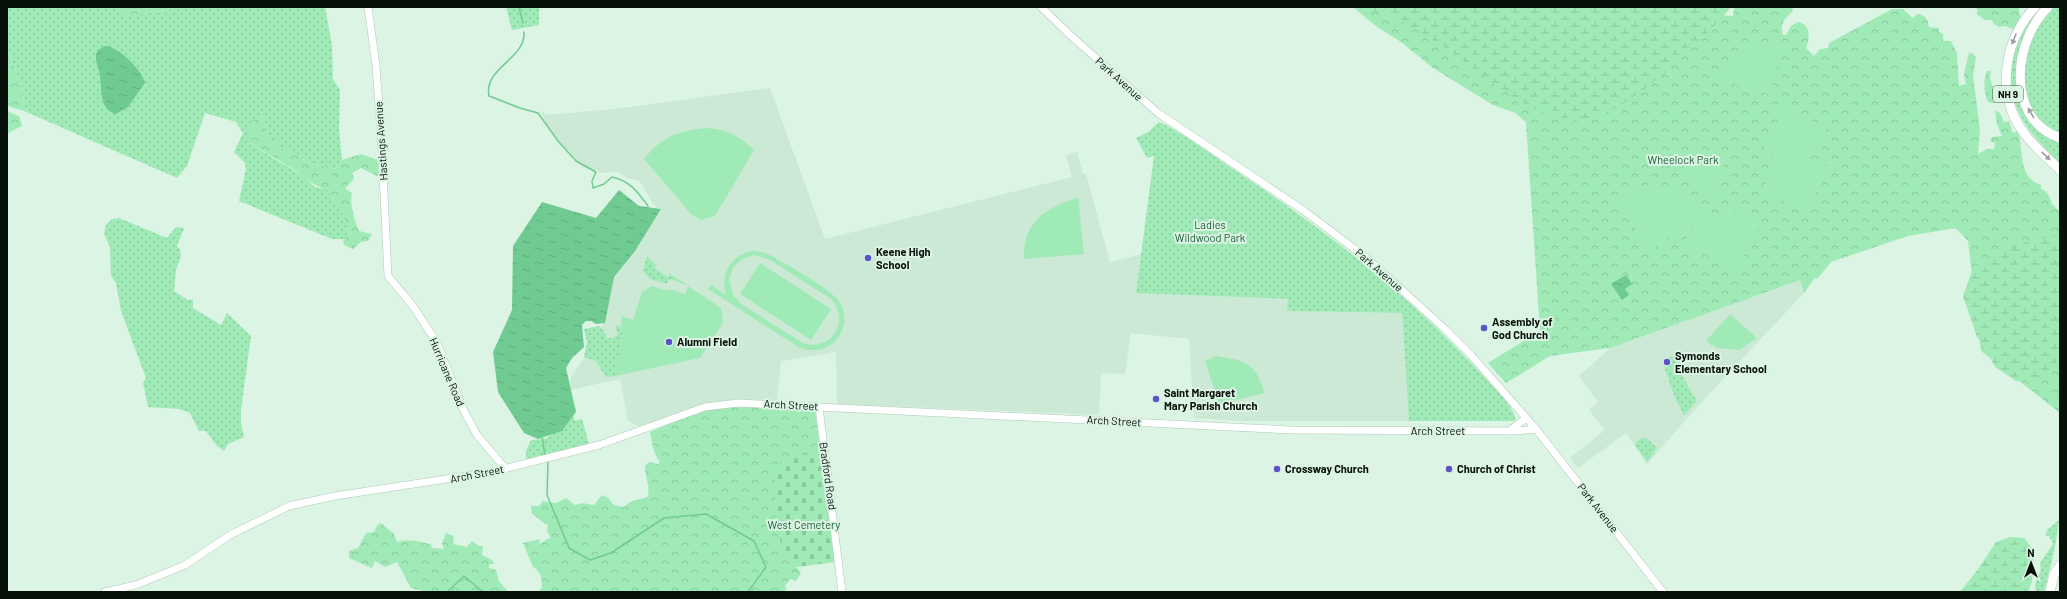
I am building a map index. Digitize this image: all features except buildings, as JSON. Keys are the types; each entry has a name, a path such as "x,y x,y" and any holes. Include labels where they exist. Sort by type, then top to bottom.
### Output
{"highway":[{"name":"NH 9","path":"2035,7 2023,20 2009,52 2006,78 2007,89 2015,118 2027,137 2060,170"},
{"path":"2048,7 2036,20 2025,44 2021,63 2020,81 2024,98 2032,116 2043,129 2060,138"},
{"path":"2050,592 2054,574 2060,566"},
{"path":"2056,592 2060,570"}],"street":[{"name":"Hastings Avenue","path":"368,7 377,80 388,276"},
{"name":"Park Avenue","path":"1041,7 1070,35 1158,113 1303,210 1368,259 1471,355 1536,429 1662,592"},
{"name":"Hurricane Road","path":"388,276 414,306 437,343 464,412 477,435 505,468"},
{"name":"Arch Street","path":"105,592 136,585 184,565 230,535 289,506 335,496 467,477 542,460 613,441 686,413 714,405 738,403 1290,430 1509,431 1536,429"},
{"name":"Bradford Road","path":"819,407 842,592"},
{"path":"1509,431 1526,418"}],"shaded area":[{"name":"Keene High School","path":"770,88 825,239 1072,177 1066,155 1077,152 1083,174 1086,174 1110,262 1142,254 1136,293 1288,299 1288,311 1402,313 1409,421 1243,421 1194,418 1189,339 1131,333 1125,374 1101,373 1099,415 837,404 836,352 781,361 777,400 739,399 712,402 690,408 641,427 628,421 620,379 570,390 570,379 592,346 605,319 611,278 641,235 659,214 659,209 653,204 642,184 637,180 627,178 618,172 600,173 597,170 587,169 581,166 554,136 546,123 541,110 546,115 615,109"},
{"name":"Symonds Elementary School","path":"1800,280 1804,293 1698,406 1647,464 1626,433 1578,468 1570,458 1605,430 1589,410 1598,402 1579,376 1610,348"}],"green space":[{"path":"7,7 113,7 119,13 130,15 189,7 325,7 332,45 333,79 340,90 339,129 342,160 335,169 307,162 296,154 281,148 277,139 268,135 261,112 249,143 303,176 315,187 328,190 342,213 350,234 343,239 332,239 239,201 246,169 245,163 234,152 243,133 236,122 205,113 187,166 177,178 24,111 23,89 7,49"},
{"path":"113,7 189,7 130,15 119,13"},
{"path":"506,7 539,7 539,25 512,30"},
{"name":"Wheelock Park","path":"1353,7 1714,7 1718,15 1733,16 1734,8 1739,7 1792,7 1793,11 1782,24 1783,35 1786,35 1791,26 1798,22 1805,26 1809,36 1806,48 1814,56 1820,49 1828,48 1829,43 1892,9 1903,9 1913,18 1918,14 1923,15 1928,22 1929,27 1939,28 1939,32 1943,34 1943,41 1951,41 1957,53 1959,86 1966,84 1964,74 1969,53 1972,53 1976,57 1973,75 1980,130 1978,154 1987,149 1994,149 1995,143 1990,141 1992,137 2002,136 1997,124 1995,110 2000,113 2004,122 2009,121 2013,133 2018,131 2023,162 2028,176 2033,181 2041,185 2041,189 2047,193 2052,204 2060,212 2060,413 1981,351 1968,241 1956,228 1908,236 1831,262 1817,279 1815,278 1804,293 1800,280 1610,348 1550,356 1506,383 1488,363 1540,331 1526,122 1515,113 1493,105 1433,68 1401,42 1377,27"},
{"path":"1365,7 1731,7 1718,23 1680,60 1635,96 1612,110 1590,119 1570,122 1532,108 1514,98 1446,48 1410,26"},
{"path":"1974,7 2020,7 2021,20 2014,29 2005,26 1999,27 1993,23 1992,20 1985,20 1977,14 1978,10"},
{"path":"2037,7 2045,7 2021,53 2025,108 2060,139 2060,164 2033,135 2026,125 2015,104 2012,91 2010,70 2013,50"},
{"path":"2052,7 2060,7 2060,132 2043,123 2032,110 2026,93 2024,75 2027,56 2033,37"},
{"path":"1766,44 1781,46 1771,95 1719,80 1730,57 1735,53 1748,46"},
{"path":"7,49 23,89 24,111 7,106"},
{"path":"1987,71 1991,71 1990,79 1997,98 1995,103 1988,102 1986,95 1984,86"},
{"path":"1784,107 1826,129 1828,133 1815,149 1799,158 1771,158 1761,154"},
{"path":"7,111 19,116 22,126 8,133"},
{"path":"261,112 268,135 277,139 281,148 296,154 307,162 335,169 342,160 361,154 378,160 379,177 361,168 352,173 354,179 345,188 352,193 352,207 359,231 372,234 368,241 361,242 353,249 344,245 343,239 350,234 342,213 328,190 315,185 296,171 249,143 250,127"},
{"name":"Ladies Wildwood Park","path":"1159,122 1187,137 1302,216 1399,293 1459,350 1495,388 1513,412 1515,421 1409,421 1402,313 1287,311 1288,299 1136,293 1154,156 1147,158 1136,138 1148,132"},
{"path":"706,128 721,130 732,134 754,150 715,216 701,220 691,214 644,159 657,145 671,136 687,131"},
{"path":"1708,157 1724,166 1716,202 1709,200 1694,188 1682,164"},
{"path":"1794,161 1817,161 1831,168 1804,210 1761,192 1772,174 1782,166"},
{"path":"1643,185 1660,186 1674,191 1692,202 1699,212 1699,217 1648,252 1618,195 1624,190"},
{"path":"1078,197 1084,254 1024,259 1027,235 1038,218 1056,206"},
{"path":"1737,210 1749,212 1763,218 1737,271 1683,244 1693,229 1704,219 1718,213"},
{"path":"119,218 167,238 176,227 184,228 177,246 180,250 181,256 176,270 174,291 188,300 193,299 193,308 221,325 227,313 251,336 241,410 241,424 244,437 228,444 224,451 216,445 206,431 199,431 190,413 179,409 148,407 143,383 146,378 121,311 116,283 111,276 110,247 104,234 106,225 112,219"},
{"path":"2054,236 2060,237 2060,359 2036,382 2016,381 1995,367 1985,348 1977,337 1963,296 1973,268 2030,240"},
{"path":"754,251 763,252 772,256 797,270 836,298 843,308 844,326 834,342 827,347 818,350 800,348 708,289 711,285 726,295 726,272 733,260 746,253","holes":["754,255 770,260 831,299 837,308 839,316 835,333 829,339 822,343 813,345 803,343 741,304 733,295 729,279 733,268 742,259"]},
{"path":"647,256 656,265 654,268 668,277 670,274 687,285 669,279 667,284 650,279 643,271"},
{"path":"760,263 831,309 811,340 740,294"},
{"name":"Alumni Field","path":"652,286 685,294 688,286 721,308 723,321 721,326 700,358 615,376 623,332 620,331 622,316 633,320 642,292"},
{"path":"1730,314 1757,338 1740,350 1717,348 1706,341"},
{"path":"615,325 620,326 620,331 623,332 615,376 606,377 596,361 584,357 587,342 584,329 599,326 604,331 607,338 613,338 618,334"},
{"path":"1686,352 1689,357 1684,365 1678,369 1697,401 1684,415 1676,400 1662,361 1679,353"},
{"path":"1216,356 1235,360 1248,365 1257,375 1265,393 1219,404 1205,361"},
{"path":"757,407 815,409 821,454 790,457 781,505 780,529 784,552 801,573 796,581 790,579 785,586 787,592 538,592 542,587 542,581 538,571 533,567 523,543 540,539 539,544 551,537 547,532 548,525 532,514 531,506 539,506 543,501 556,503 566,498 575,505 582,503 594,505 602,495 608,498 614,505 624,507 634,500 642,499 648,496 645,466 649,462 658,464 660,462 654,451 650,432 694,414 718,408"},
{"path":"573,415 575,421 582,419 589,444 526,459 526,451 531,440 545,439 566,425"},
{"path":"1646,438 1657,448 1647,462 1634,444 1640,439"},
{"name":"West Cemetery","path":"821,454 835,562 797,567 791,565 786,558 782,547 776,517 776,474 778,466 786,459 798,456"},
{"path":"2059,520 2044,592 2036,592 2035,583 2041,570 2040,563 2053,544 2049,536 2046,536 2047,530"},
{"path":"381,523 394,534 397,542 419,542 432,545 431,548 444,549 442,543 446,533 453,536 453,544 467,547 472,541 479,546 483,546 482,555 492,560 494,564 489,564 489,568 496,570 499,581 508,592 428,592 411,588 397,562 385,567 375,561 372,568 349,558 349,551 358,548 366,533 374,532 377,526"},
{"path":"2010,537 2024,538 2034,551 2032,581 2028,592 1960,592 1979,568 1996,542"}],"water":[{"path":"105,46 116,50 129,60 140,72 145,83 128,107 116,114 111,112 104,104 101,93 100,73 96,61 96,55 101,48"},
{"path":"619,190 639,206 661,209 635,251 614,277 605,323 596,324 591,321 586,321 582,325 584,347 572,358 566,368 576,412 562,431 538,439 524,433 498,392 493,352 512,310 513,246 542,202 596,218"},
{"path":"1626,275 1632,284 1625,289 1629,295 1622,300 1611,284"}],"waterway":[{"path":"519,7 523,23"},
{"path":"524,32 523,41 519,49 492,78 489,86 489,96 538,113 558,141 576,161 596,172 592,181 593,188 604,184 612,177 624,181 637,191 648,206 647,209"},
{"path":"542,436 545,456"},
{"path":"548,461 547,495 569,548 590,560 611,553 664,518 706,514 754,541 766,567 748,592"},
{"path":"447,592 464,576 483,592"}],"place":[{"name":"Keene High School","path":"868,258"},
{"name":"Assembly of God Church","path":"1484,328"},
{"name":"Alumni Field","path":"669,342"},
{"name":"Symonds Elementary School","path":"1667,362"},
{"name":"Saint Margaret Mary Parish Church","path":"1156,399"},
{"name":"Crossway Church","path":"1277,469"},
{"name":"Church of Christ","path":"1449,469"}]}
